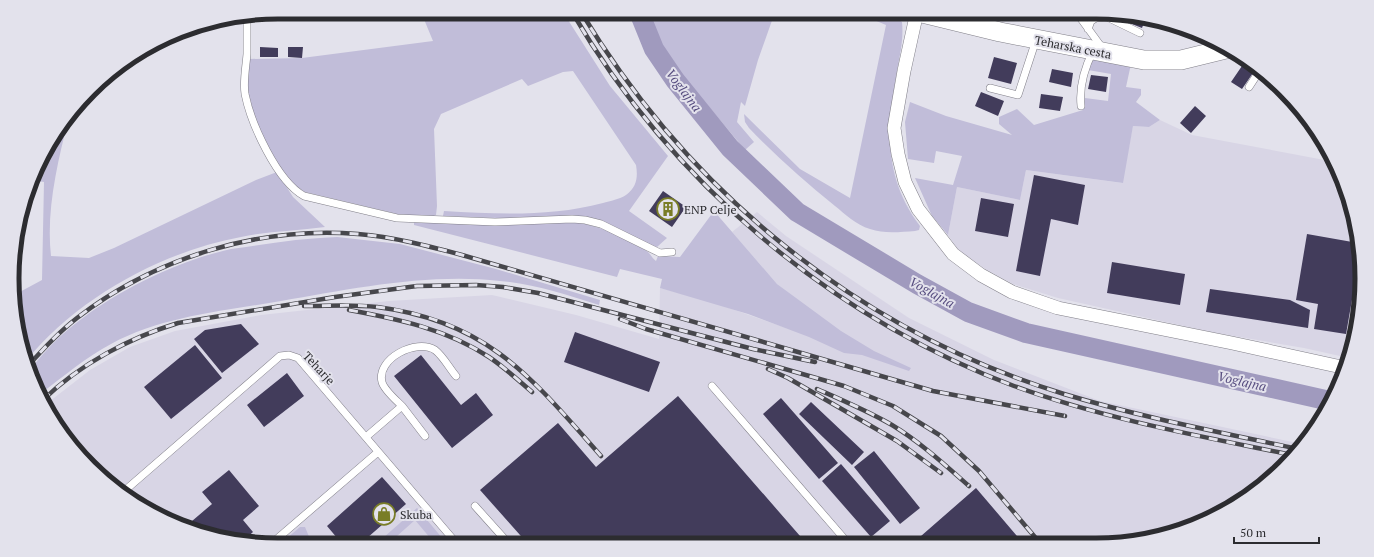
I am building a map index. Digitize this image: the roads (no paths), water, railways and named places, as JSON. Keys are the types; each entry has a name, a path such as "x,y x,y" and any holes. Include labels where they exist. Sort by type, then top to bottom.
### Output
{"street":[{"path":"916,19 904,71 894,128 898,154 905,182 918,209 954,254 980,275 1012,292 1058,308 1339,367"},
{"name":"Teharska cesta","path":"949,19 1036,39 1144,60 1181,60 1219,51"}],"lane":[{"path":"1080,106 1080,88 1085,70 1100,52 1081,19"},
{"path":"1088,29 1091,21 1095,19"},
{"path":"1113,20 1140,33"},
{"path":"247,21 245,93 253,121 258,135 276,165 295,191 304,196 398,218 502,222 572,219 585,220 601,224 660,253 672,252"},
{"path":"990,88 1018,95 1036,39"},
{"path":"1249,87 1256,75"},
{"path":"425,436 402,406 382,384 381,374 385,363 406,349 422,347 434,350 456,376"},
{"name":"Teharje","path":"127,489 280,356 289,355 298,358 453,538"},
{"path":"712,386 843,538"},
{"path":"366,437 402,406"},
{"path":"278,538 378,452"},
{"path":"475,506 504,538"}],"waterway":[{"name":"Voglajna","path":"642,19 654,49 675,80 730,148 797,212 917,284 968,312 1026,333 1324,400"}],"railway":[{"path":"577,19 612,74 657,132 707,187 761,237 819,282 881,322 946,357 1014,386 1048,398 1152,426 1287,454"},
{"path":"586,19 625,78 674,140 728,196 787,248 850,293 918,333 989,367 1064,394 1151,417 1293,448"},
{"path":"33,361 51,341 77,318 140,278 175,263 210,250 247,241 284,235 321,233 358,234 424,245 462,255 933,391 1065,416"},
{"path":"48,396 73,375 106,354 141,336 178,323 335,297 417,286 476,285 503,287 538,293 753,349 815,362"},
{"path":"304,306 350,305 377,307 416,314 449,325 478,340 505,358 529,378 601,456"},
{"path":"349,310 403,321 456,339 489,357 506,369 532,392"},
{"path":"620,319 646,329 844,386 893,406 941,436 979,471 1036,538"},
{"path":"768,369 788,378 897,441 941,473"},
{"path":"817,389 864,410 892,425 922,446 969,486"}],"place":[{"name":"ENP Celje","path":"668,209"},
{"name":"Skuba","path":"384,514"}]}
